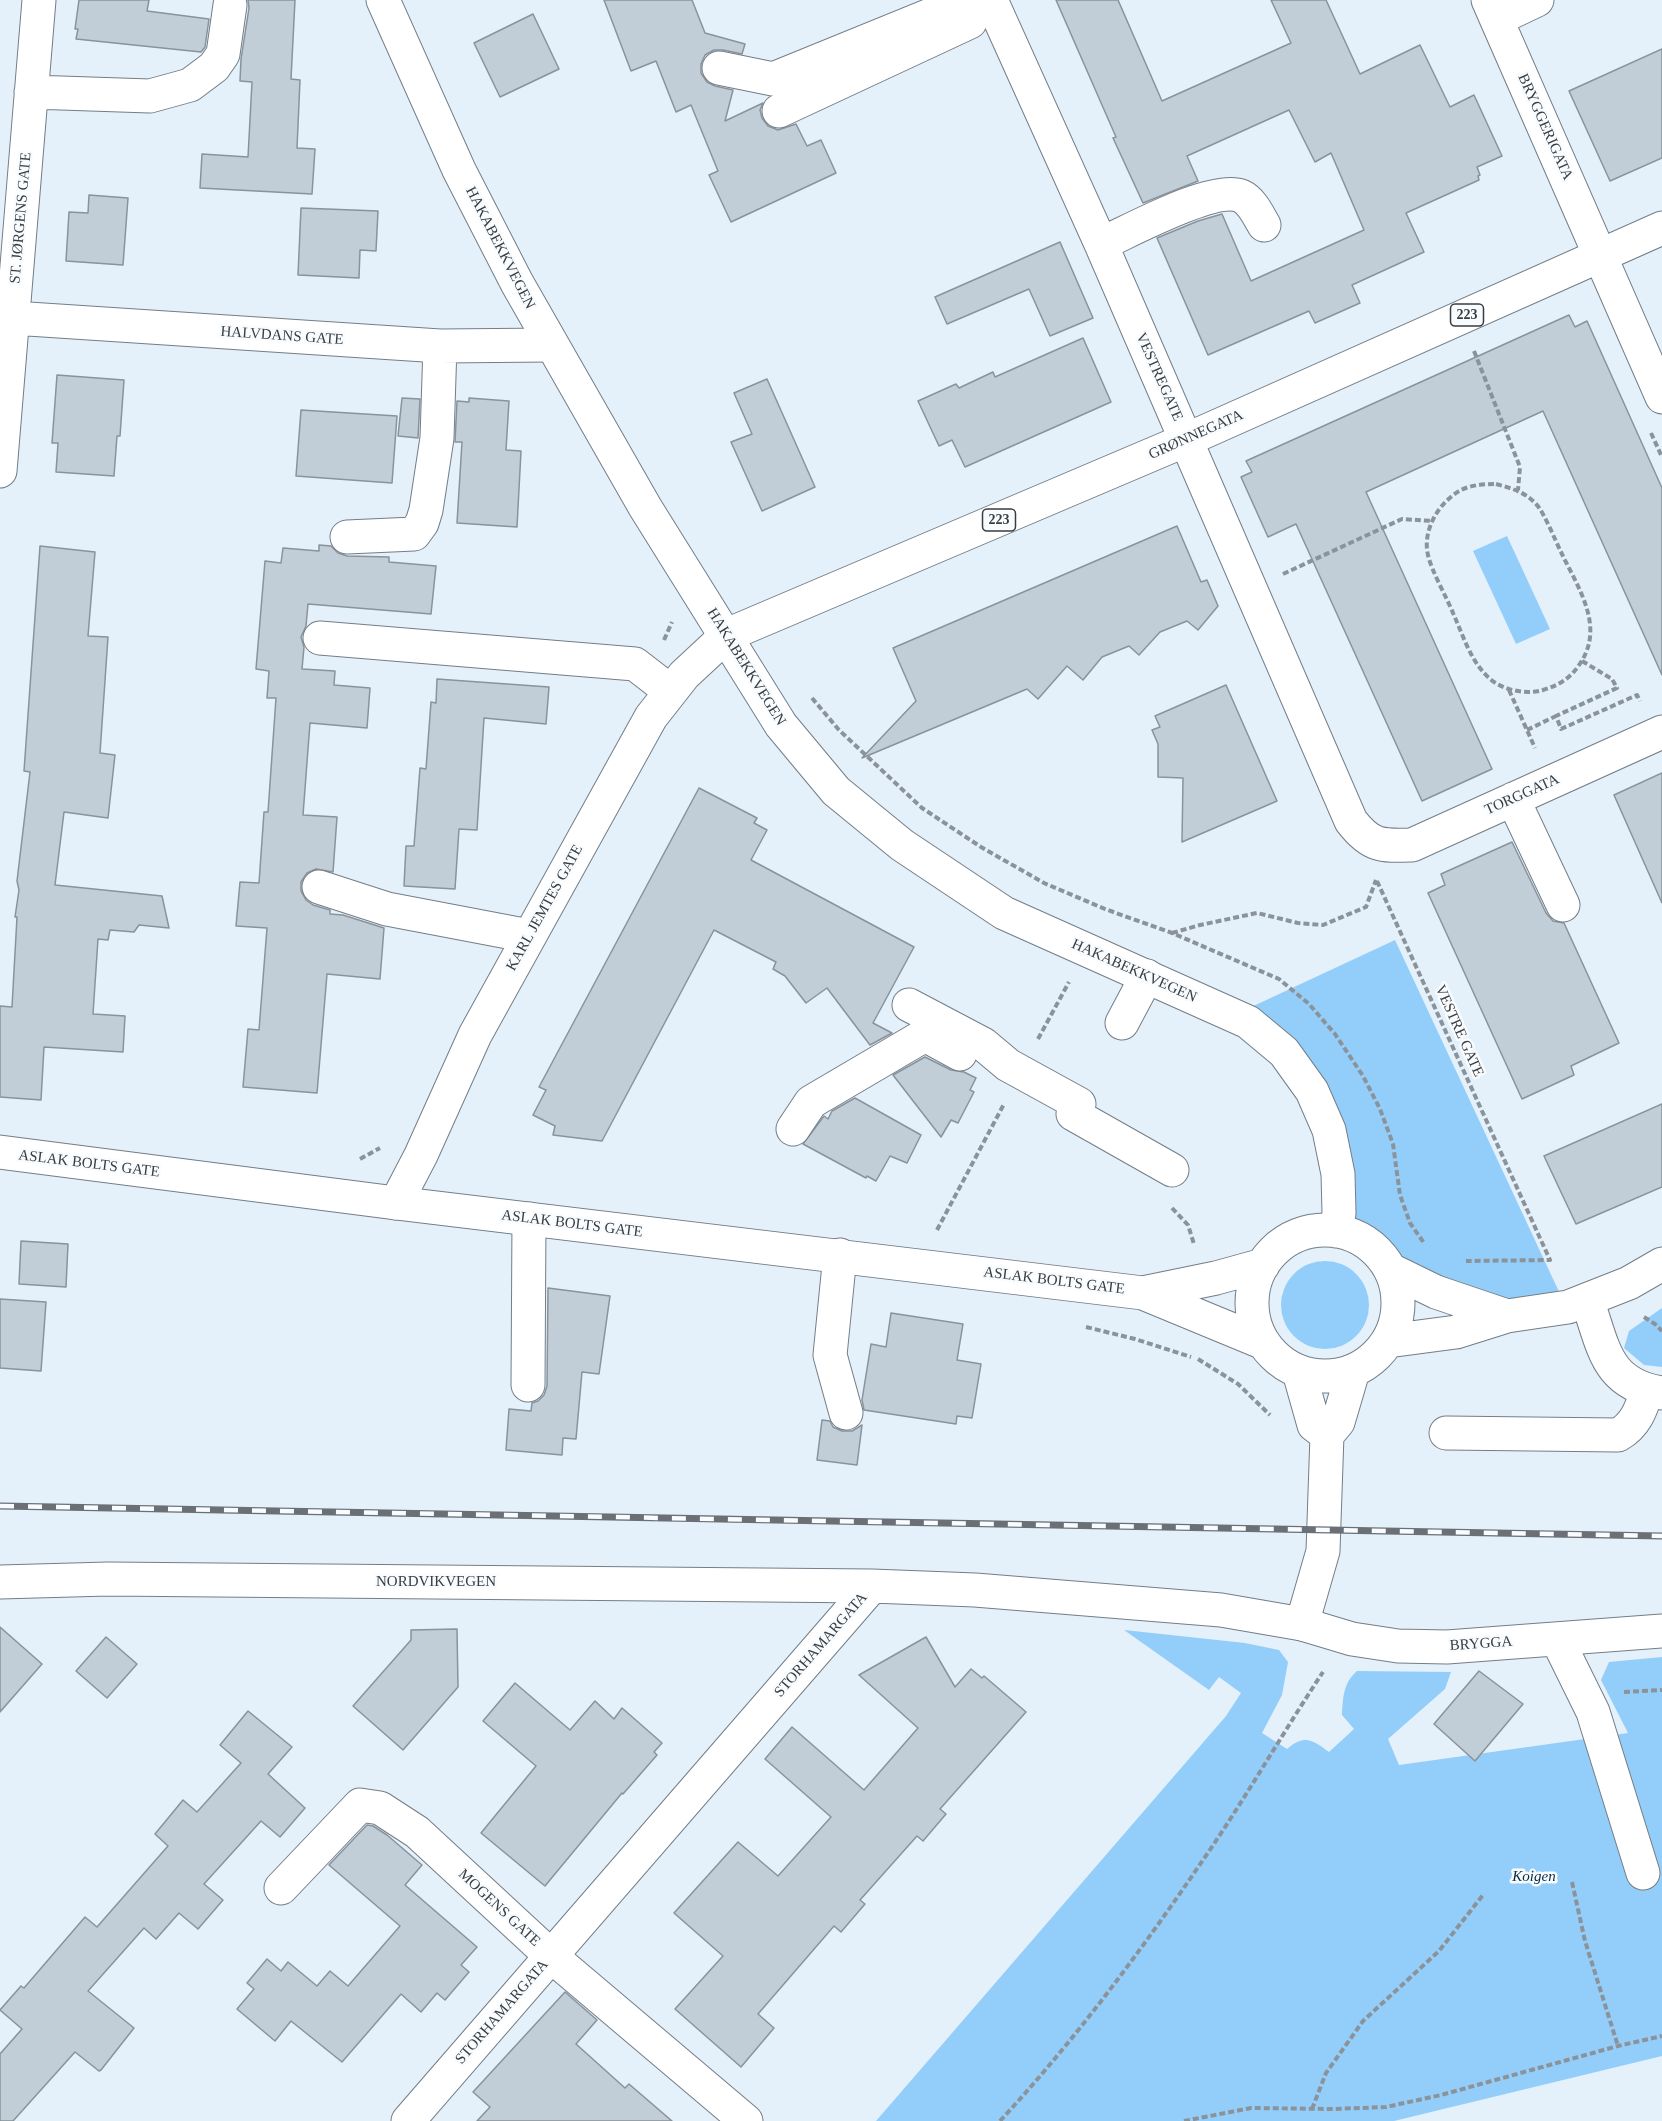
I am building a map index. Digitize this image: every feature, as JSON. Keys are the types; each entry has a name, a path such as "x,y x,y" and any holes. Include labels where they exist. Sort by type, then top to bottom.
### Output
{"main road":[{"name":"ST. JØRGENS GATE","path":"0,471 8,330 39,0"},
{"name":"HAKABEKKVEGEN","path":"383,0 459,170 551,345 645,507 727,635 781,725 837,791 902,845 1004,913 1248,1022 1284,1052 1312,1091 1329,1130 1338,1174 1340,1212 1336,1231"},
{"path":"1492,9 1537,0"},
{"path":"718,68 773,79 985,3"},
{"path":"779,111 985,3"},
{"name":"VESTREGATE","path":"985,3 1101,244 1352,821 1363,836 1379,844"},
{"path":"31,92 150,96 190,85 214,67 223,54 230,5"},
{"name":"BRYGGERIGATA","path":"1492,9 1662,397"},
{"path":"1101,244 1201,199 1226,194 1241,197 1251,204 1264,225"},
{"name":"GRØNNEGATA","path":"727,635 1186,440 1662,228"},
{"name":"HALVDANS GATE","path":"8,330 440,346 551,345"},
{"path":"347,537 414,534 422,523 437,438 440,346"},
{"name":"KARL JEMTES GATE","path":"396,1203 421,1155 475,1035 651,717 684,675 727,635"},
{"path":"320,638 634,664 670,692"},
{"name":"TORGGATA","path":"1379,844 1412,845 1513,799 1653,720"},
{"path":"1513,799 1563,905"},
{"path":"319,887 387,909 529,936"},
{"path":"1122,1023 1148,976"},
{"path":"909,1005 982,1044 1015,1069 1079,1104 1073,1114 1172,1170"},
{"path":"794,1129 811,1102 925,1035 989,1070 1015,1069"},
{"name":"ASLAK BOLTS GATE","path":"0,1152 396,1203 918,1264 1143,1293 1264,1343"},
{"path":"528,1385 530,1219"},
{"path":"1319,1230 1336,1231 1353,1235 1368,1244 1381,1256 1391,1270 1397,1287 1398,1306 1396,1324 1388,1341 1377,1356 1353,1371 1326,1377 1299,1372 1283,1363 1264,1343 1256,1327 1252,1309 1255,1281 1263,1265 1280,1246 1295,1237 1319,1230"},
{"path":"840,1255 830,1355 846,1413"},
{"path":"1388,1341 1456,1332 1507,1316 1568,1307 1629,1283 1662,1264"},
{"name":"ASLAK BOLTS GATE","path":"1143,1293 1216,1278 1263,1265"},
{"path":"1391,1270 1436,1292 1507,1316"},
{"path":"1446,1433 1618,1435 1627,1430 1655,1392 1629,1384 1612,1367 1587,1300"},
{"path":"1302,1624 1323,1551 1327,1435 1338,1422 1353,1371"},
{"path":"1299,1372 1314,1425 1327,1435"},
{"name":"NORDVIKVEGEN","path":"0,1582 108,1579 872,1586"},
{"name":"STORHAMARGATA","path":"408,2121 872,1586 975,1590 1221,1610 1302,1624"},
{"name":"BRYGGA","path":"1302,1624 1352,1639 1398,1646 1447,1647 1662,1631"},
{"path":"1557,1639 1593,1712 1643,1873"},
{"name":"MOGENS GATE","path":"281,1888 360,1805 380,1808 417,1832 551,1956 746,2121"}],"path":[{"path":"1472,345 1520,467 1518,490"},
{"path":"1649,428 1662,456"},
{"path":"1496,484 1518,490 1537,504 1588,608 1592,630 1587,654 1574,673 1555,687 1532,693 1509,690 1489,678 1473,660 1428,555 1429,531 1436,514 1461,490 1479,485 1496,484"},
{"path":"1248,585 1277,576 1402,519 1433,521"},
{"path":"644,671 671,626 674,614"},
{"path":"1527,730 1617,688 1612,679 1582,661"},
{"path":"1509,690 1537,755"},
{"path":"1556,716 1561,729 1637,695 1653,720"},
{"name":"VESTRE GATE","path":"1172,933 1257,913 1298,923 1323,925 1366,907 1377,879 1550,1260"},
{"path":"918,1264 1015,1069 1073,974"},
{"path":"351,1161 359,1160 383,1146"},
{"path":"1188,1225 1194,1246"},
{"path":"1640,1315 1662,1331"},
{"path":"1000,2121 1025,2094 1117,1981 1204,1858 1323,1672"},
{"path":"1572,1882 1585,1941 1618,2046"},
{"path":"1312,2109 1326,2073 1364,2021 1438,1951 1483,1895"},
{"path":"1184,2121 1251,2108 1386,2107 1440,2095 1662,2036"}],"green space":[{"path":"1507,536 1550,629 1516,644 1473,551"},
{"path":"1395,940 1561,1296 1519,1304 1456,1285 1422,1266 1399,1257 1385,1239 1354,1217 1348,1167 1247,1009"},
{"path":"1325,1261 1342,1264 1356,1274 1366,1288 1369,1305 1366,1322 1356,1336 1342,1346 1325,1349 1308,1346 1294,1336 1284,1322 1281,1305 1284,1288 1294,1274 1308,1264"},
{"path":"1662,1308 1662,1367 1644,1365 1624,1348 1629,1331"},
{"name":"Koigen","path":"1124,1630 1245,1643 1279,1650 1288,1662 1282,1695 1262,1733 1287,1749 1299,1741 1308,1740 1329,1752 1354,1729 1342,1715 1346,1686 1357,1671 1451,1672 1445,1689 1388,1739 1399,1765 1628,1733 1601,1680 1609,1662 1662,1657 1662,2056 1394,2121 876,2121 1226,1716 1241,1693 1219,1677 1209,1690"}],"building":[{"path":"79,0 149,0 147,11 209,19 205,47 201,52 76,39"},
{"path":"248,0 295,0 291,79 300,80 297,148 315,149 312,194 200,188 202,154 248,157 252,82 240,81"},
{"path":"604,0 692,0 705,33 745,44 742,54 714,50 705,55 701,64 701,73 707,82 733,90 725,121 763,103 760,110 768,126 778,130 796,124 807,146 821,140 836,173 731,222 709,175 718,171 691,105 676,112 656,61 631,71"},
{"path":"1056,0 1118,0 1162,101 1291,43 1271,0 1326,0 1360,74 1420,45 1450,107 1474,95 1502,156 1477,167 1479,180 1406,213 1424,252 1352,285 1360,303 1315,323 1309,311 1208,355 1157,238 1222,214 1251,281 1364,230 1331,153 1315,162 1289,110 1187,156 1198,181 1143,203 1113,138 1116,137"},
{"path":"533,14 559,69 500,97 474,43"},
{"path":"1662,49 1662,158 1610,181 1569,91"},
{"path":"89,195 128,198 123,265 66,261 69,212 88,213"},
{"path":"301,208 378,211 376,251 360,250 359,278 298,275"},
{"path":"1060,242 1093,318 1050,336 1029,289 947,324 935,297"},
{"path":"1569,315 1575,327 1587,321 1662,488 1662,675 1543,411 1366,492 1492,769 1422,801 1296,524 1268,537 1241,477 1252,472 1246,461"},
{"path":"1083,338 1111,402 965,467 952,440 939,446 918,401 956,384 959,388 993,372 995,377"},
{"path":"57,375 124,380 120,436 117,436 114,476 56,472 58,443 52,443"},
{"path":"767,379 815,487 762,511 731,442 752,434 734,393"},
{"path":"402,398 420,399 418,438 398,436"},
{"path":"469,398 509,401 506,450 521,451 517,527 457,523 462,442 455,442 457,401 469,402"},
{"path":"301,410 397,416 392,483 296,476"},
{"path":"1177,526 1201,582 1207,580 1218,606 1198,630 1187,621 1160,632 1139,655 1129,646 1102,657 1083,680 1067,666 1038,699 1027,689 862,758 916,701 893,648"},
{"path":"319,545 331,546 338,553 347,556 389,557 389,562 436,566 431,614 308,604 306,626 301,637 304,647 302,669 335,671 334,685 370,688 367,728 310,723 303,815 337,817 333,872 316,869 307,873 301,882 301,891 306,900 313,905 330,910 330,914 343,915 384,928 380,979 327,974 317,1093 243,1087 248,1029 259,1030 267,928 236,926 240,882 259,883 264,812 268,812 276,698 267,698 269,671 256,669 265,561 281,563 283,548 319,551"},
{"path":"40,546 95,552 88,636 108,637 100,753 115,755 108,818 64,812 55,885 162,896 169,928 139,925 134,932 110,930 108,940 98,939 93,1014 125,1016 123,1052 44,1047 41,1100 0,1097 0,1006 12,1007 17,917 15,917 19,890 17,881 30,772 24,771"},
{"path":"437,679 549,687 546,724 484,718 477,830 459,829 455,889 404,886 406,846 414,846 420,768 426,769 431,702 436,703"},
{"path":"1226,685 1277,801 1182,842 1183,778 1158,777 1158,744 1152,730 1160,727 1155,716"},
{"path":"1662,773 1662,903 1614,795"},
{"path":"699,788 757,818 754,823 767,830 751,860 914,947 873,1023 892,1033 870,1045 827,988 806,1003 785,976 773,969 776,962 714,930 602,1141 553,1135 555,1126 533,1115 546,1090 539,1087"},
{"path":"1512,842 1546,913 1553,921 1564,923 1619,1043 1571,1066 1574,1075 1522,1099 1428,893 1445,885 1441,874"},
{"path":"925,1057 951,1070 964,1072 976,1078 970,1090 974,1092 958,1123 951,1120 941,1137 893,1075"},
{"path":"855,1098 921,1135 907,1163 890,1156 876,1181 867,1176 866,1178 803,1144 824,1116 828,1119 832,1111"},
{"path":"1662,1104 1662,1187 1576,1224 1544,1156"},
{"path":"21,1241 68,1244 66,1287 19,1284"},
{"path":"548,1288 610,1296 599,1374 582,1372 576,1439 563,1438 562,1455 506,1450 509,1409 531,1411 532,1403 544,1395 547,1386"},
{"path":"0,1299 46,1302 41,1371 0,1368"},
{"path":"891,1313 963,1324 957,1360 981,1364 972,1418 957,1416 956,1424 864,1410 862,1400 871,1344 886,1347"},
{"path":"822,1420 830,1421 833,1427 842,1431 852,1431 862,1425 857,1465 817,1460"},
{"path":"0,1627 42,1664 0,1712"},
{"path":"457,1629 458,1687 403,1750 353,1706 411,1640 411,1630"},
{"path":"106,1637 137,1664 107,1698 76,1671"},
{"path":"926,1637 955,1687 971,1669 982,1678 984,1676 1026,1712 940,1809 946,1814 923,1841 917,1836 860,1900 865,1904 841,1932 834,1926 758,2014 774,2028 741,2067 675,2009 723,1956 674,1913 738,1842 778,1876 831,1817 765,1759 792,1727 864,1790 918,1728 859,1675"},
{"path":"1479,1671 1523,1704 1475,1761 1434,1724"},
{"path":"515,1683 570,1730 595,1701 614,1719 622,1708 662,1743 654,1752 657,1755 622,1793 545,1886 481,1833 536,1766 483,1721"},
{"path":"248,1711 292,1747 268,1774 305,1808 280,1837 261,1821 204,1884 223,1900 198,1929 179,1913 156,1939 144,1928 88,1991 134,2028 101,2070 99,2071 75,2052 13,2121 0,2121 0,2054 22,2029 0,2010 21,1986 24,1988 85,1917 97,1927 168,1846 155,1834 183,1800 197,1812 241,1763 220,1745"},
{"path":"367,1825 387,1835 422,1865 405,1885 477,1947 461,1965 469,1972 445,2000 437,1993 421,2012 401,1994 342,2062 291,2021 275,2041 237,2009 254,1989 247,1983 267,1959 281,1971 288,1962 317,1986 330,1971 348,1986 400,1926 329,1865"},
{"path":"565,1992 597,2020 576,2044 625,2088 629,2084 672,2121 477,2121 490,2107 473,2092"}],"railway":[{"path":"0,1506 1662,1536"}]}
